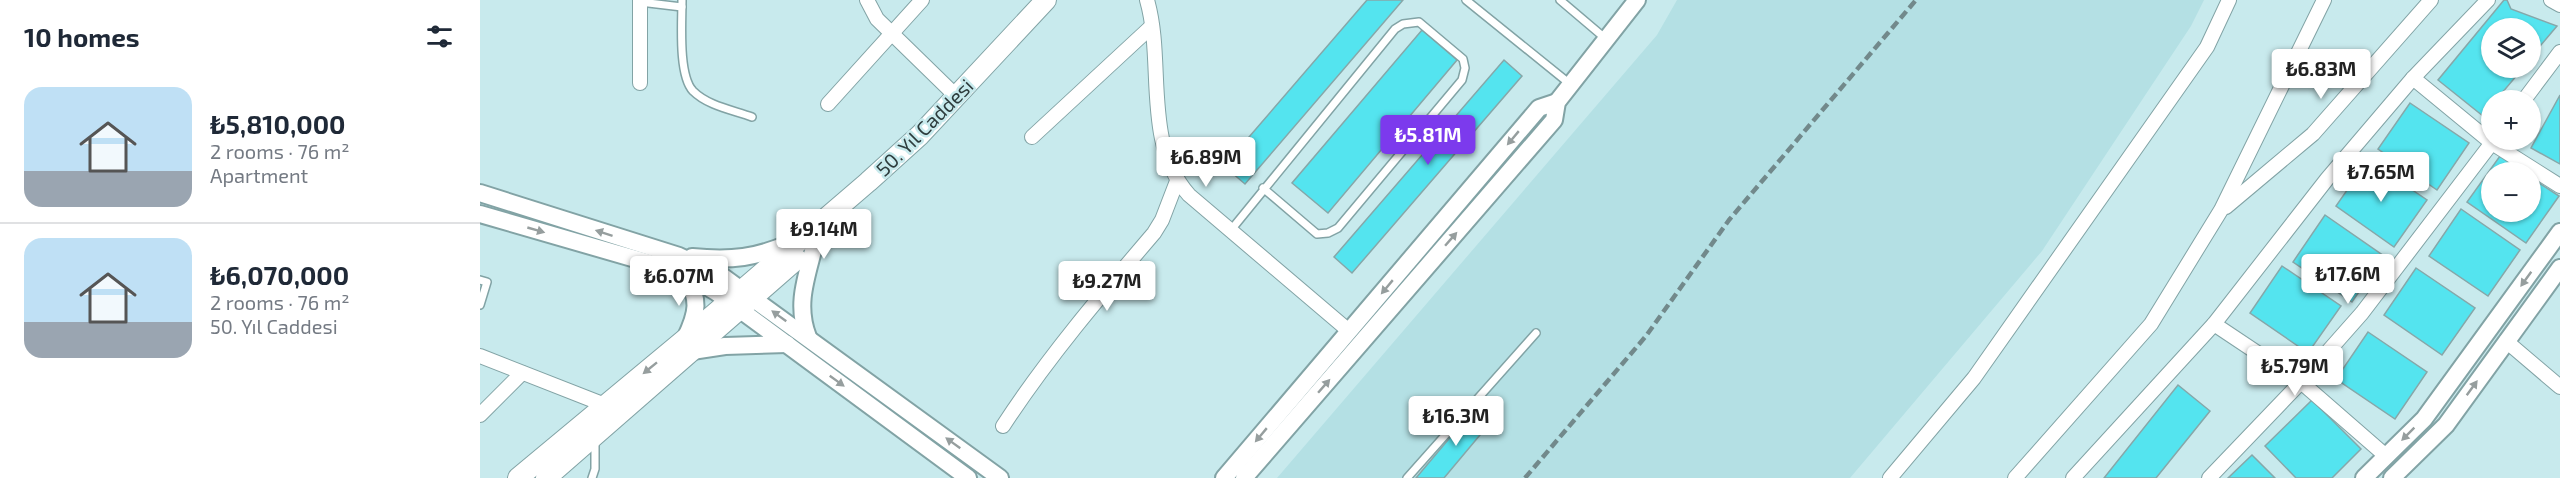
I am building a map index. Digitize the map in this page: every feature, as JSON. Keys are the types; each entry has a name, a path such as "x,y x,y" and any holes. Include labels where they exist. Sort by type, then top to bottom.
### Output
{"main road":[{"name":"50. Yıl Caddesi","path":"810,240 913,142 1047,0"},
{"name":"50. Yıl Caddesi","path":"546,478 596,435 688,345 927,143 1062,0"},
{"name":"50. Yıl Caddesi","path":"518,478 606,405 688,345"}],"street":[{"path":"867,0 877,19 956,96"},
{"path":"828,104 922,0"},
{"path":"1147,0 1152,26 1162,139 1177,181 1189,195 1349,331"},
{"path":"1890,478 1974,378 2207,47 2229,0"},
{"path":"2015,478 2151,324 2221,210 2324,0"},
{"path":"2221,210 2313,134 2431,0"},
{"path":"2073,478 2214,324 2327,179 2412,78 2488,0"},
{"path":"2552,0 2560,5"},
{"path":"640,1 640,82"},
{"path":"1244,478 1554,120 1557,102 1606,39 1630,2"},
{"path":"1032,137 1152,26"},
{"path":"2532,90 2560,52"},
{"path":"2412,78 2481,132"},
{"path":"1224,478 1539,108 1557,102"},
{"path":"2209,478 2301,382 2362,313 2486,150"},
{"path":"2506,150 2560,186"},
{"path":"1003,426 1065,338 1154,233 1162,220 1177,181"},
{"path":"480,194 682,265 756,256 810,240 801,300 803,324 808,337"},
{"path":"480,214 722,276 741,300 787,344 968,478"},
{"path":"2364,478 2424,419 2560,231"},
{"path":"682,265 696,297 688,345 787,344"},
{"path":"2392,478 2445,425 2560,268"},
{"path":"741,300 808,337 1000,478"},
{"path":"2214,324 2301,382 2386,456"},
{"path":"2506,341 2560,387"},
{"path":"480,356 606,405"},
{"path":"480,415 522,373"}],"lane":[{"path":"1466,0 1570,84"},
{"path":"1560,0 1606,39"},
{"path":"640,1 682,3 683,68 692,90 710,103 753,117"},
{"path":"1231,230 1263,188 1395,29 1403,24 1419,22 1463,59 1465,68 1462,80 1338,228 1328,234 1317,234 1263,188"},
{"path":"480,280 487,282 480,305"},
{"path":"1407,478 1536,333"},
{"path":"592,478 595,469 596,435"}],"shaded area":[{"path":"1677,0 2204,0 2191,26 2042,251 1850,478 1277,478 1657,35"}],"building":[{"path":"1367,0 1403,0 1245,184 1224,166"},
{"path":"2504,0 2507,0 2511,9 2535,18 2489,18"},
{"path":"2541,20 2557,26 2541,45"},
{"path":"2481,28 2481,78 2515,78 2504,90 2481,90 2481,114 2438,80"},
{"path":"1422,30 1457,60 1328,213 1292,183"},
{"path":"1504,60 1522,76 1352,273 1334,257"},
{"path":"2560,95 2560,164 2535,150 2541,150 2541,130"},
{"path":"2410,103 2469,143 2437,190 2378,149"},
{"path":"2500,156 2509,162 2496,162"},
{"path":"2368,160 2427,200 2394,247 2336,206"},
{"path":"2481,182 2481,212 2467,202"},
{"path":"2541,184 2559,196 2541,222"},
{"path":"2461,209 2520,250 2488,296 2429,256"},
{"path":"2325,215 2384,256 2352,302 2293,262"},
{"path":"2496,222 2541,222 2526,243"},
{"path":"2282,266 2341,306 2308,353 2250,313"},
{"path":"2416,268 2475,308 2442,355 2384,315"},
{"path":"2368,332 2427,372 2395,419 2336,379"},
{"path":"2178,385 2210,411 2156,478 2104,478"},
{"path":"2312,400 2361,449 2332,478 2296,478 2265,446"},
{"path":"1474,409 1490,423 1444,478 1416,478"},
{"path":"2252,455 2275,478 2228,478"}],"railway":[{"path":"1525,478 1646,336 1729,220 1916,0"}]}
